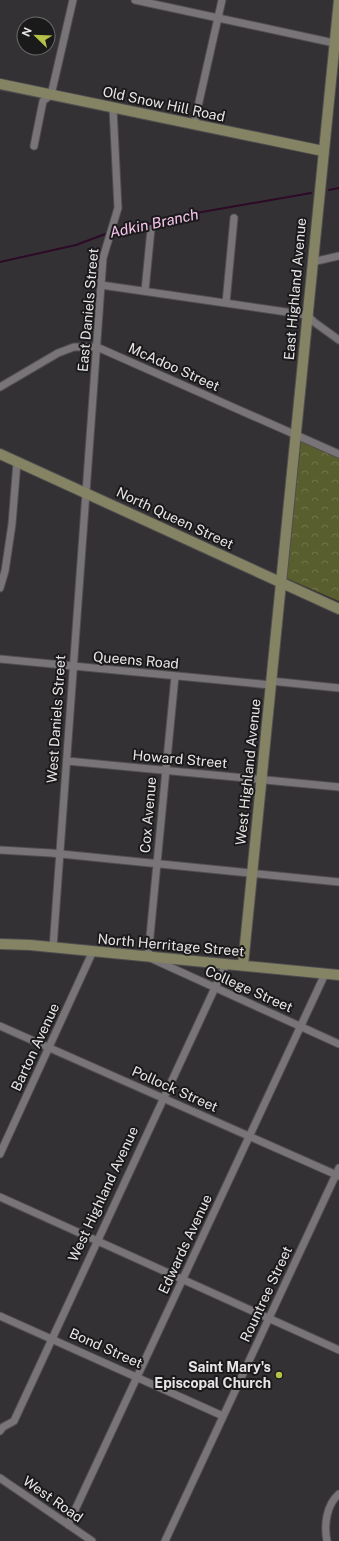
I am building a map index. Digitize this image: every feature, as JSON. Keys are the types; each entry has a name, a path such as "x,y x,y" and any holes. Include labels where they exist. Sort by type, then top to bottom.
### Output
{"street":[{"path":"34,146 43,101 51,95 73,0"},
{"path":"135,0 337,44"},
{"path":"194,124 222,0"},
{"name":"East Highland Avenue","path":"280,581 296,435 323,151 337,44 339,0"},
{"name":"Old Snow Hill Road","path":"0,84 323,151"},
{"name":"East Daniels Street","path":"86,493 104,258 118,208 113,108"},
{"path":"226,303 234,218"},
{"path":"145,291 151,229"},
{"path":"312,262 339,256"},
{"path":"101,285 307,314 314,322 339,340"},
{"name":"McAdoo Street","path":"0,387 58,353 74,347 97,347 339,454"},
{"name":"North Queen Street","path":"0,454 339,609"},
{"path":"0,588 5,571 12,524 17,462"},
{"name":"West Daniels Street","path":"53,948 86,493"},
{"name":"West Highland Avenue","path":"243,965 280,581"},
{"name":"Queens Road","path":"0,659 175,676 339,688"},
{"name":"Cox Avenue","path":"148,957 175,676"},
{"name":"Howard Street","path":"67,761 339,787"},
{"path":"0,850 60,854 339,882"},
{"name":"North Herritage Street","path":"0,944 93,951 339,975"},
{"name":"Barton Avenue","path":"0,1154 93,951"},
{"name":"College Street","path":"148,957 339,1044"},
{"name":"West Highland Avenue","path":"0,1430 14,1420 226,964"},
{"name":"Edwards Avenue","path":"68,1525 325,974"},
{"name":"Pollock Street","path":"0,1026 337,1176"},
{"name":"Rountree Street","path":"165,1541 337,1176 339,1168"},
{"path":"0,1197 339,1350"},
{"name":"Bond Street","path":"0,1316 52,1338 223,1416"},
{"name":"West Road","path":"0,1478 92,1541"},
{"path":"327,1541 327,1515 333,1502 339,1494"}],"green space":[{"path":"301,441 339,458 339,601 286,578"}],"waterway":[{"name":"Adkin Branch","path":"329,190 339,188"},
{"name":"Adkin Branch","path":"113,232 185,215 311,193"},
{"name":"Adkin Branch","path":"0,262 76,245 108,233"}],"place":[{"name":"Saint Mary's Episcopal Church","path":"279,1375"}]}
